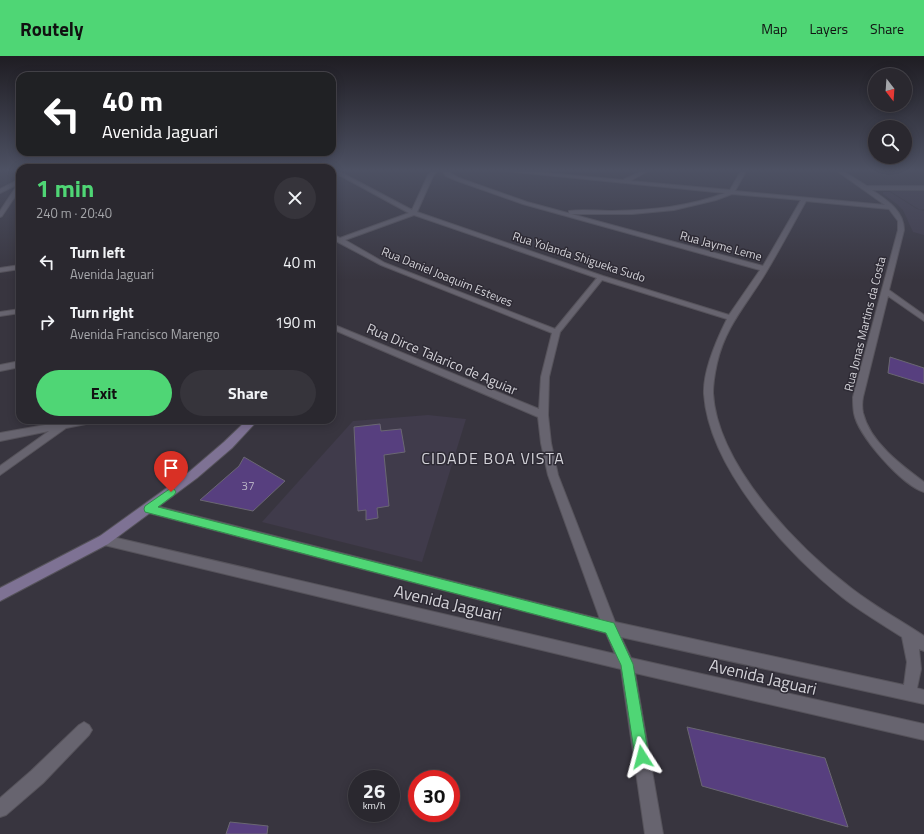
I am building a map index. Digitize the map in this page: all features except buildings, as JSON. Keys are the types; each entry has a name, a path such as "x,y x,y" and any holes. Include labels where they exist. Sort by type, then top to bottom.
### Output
{"main road":[{"path":"0,595 104,540 149,509 193,475 228,445 249,424"}],"street":[{"name":"Rua Yolanda Shigueka Sudo","path":"403,207 414,213 601,277 732,318"},
{"path":"340,240 414,213 417,207"},
{"name":"Rua Jayme Leme","path":"544,207 765,269"},
{"path":"557,211 629,212 675,207"},
{"path":"800,207 765,269 732,318 712,364 708,394 712,420 720,442 756,500 782,532 807,558 855,599 924,644"},
{"name":"Rua Jonas Martins da Costa","path":"892,207 901,220 901,230 858,396 859,414 872,441 905,474 924,488"},
{"name":"Rua Daniel Joaquim Esteves","path":"336,238 382,264 556,332"},
{"path":"0,270 16,268"},
{"path":"601,277 556,332 545,378 543,415 546,443 553,475 610,628 627,664 654,834"},
{"path":"886,291 924,319"},
{"path":"0,314 16,312"},
{"name":"Rua Dirce Talarico de Aguiar","path":"336,328 543,415"},
{"path":"0,368 16,365"},
{"path":"0,437 59,424"},
{"path":"0,471 65,424"},
{"name":"Avenida Jaguari","path":"149,509 610,628 924,696"},
{"name":"Avenida Jaguari","path":"104,540 627,664 924,732"},
{"path":"907,632 914,661 914,678 908,693"},
{"path":"0,809 38,777 84,730"}],"shaded area":[{"path":"900,207 914,207 924,211 924,235 913,232"},
{"path":"916,207 924,207 924,209 920,210"},
{"path":"428,415 466,419 422,562 262,522 353,421"}],"district":[{"name":"CIDADE BOA VISTA","path":"493,458"}],"route":[{"path":"171,492 149,509 610,628 627,664 642,757"}]}
